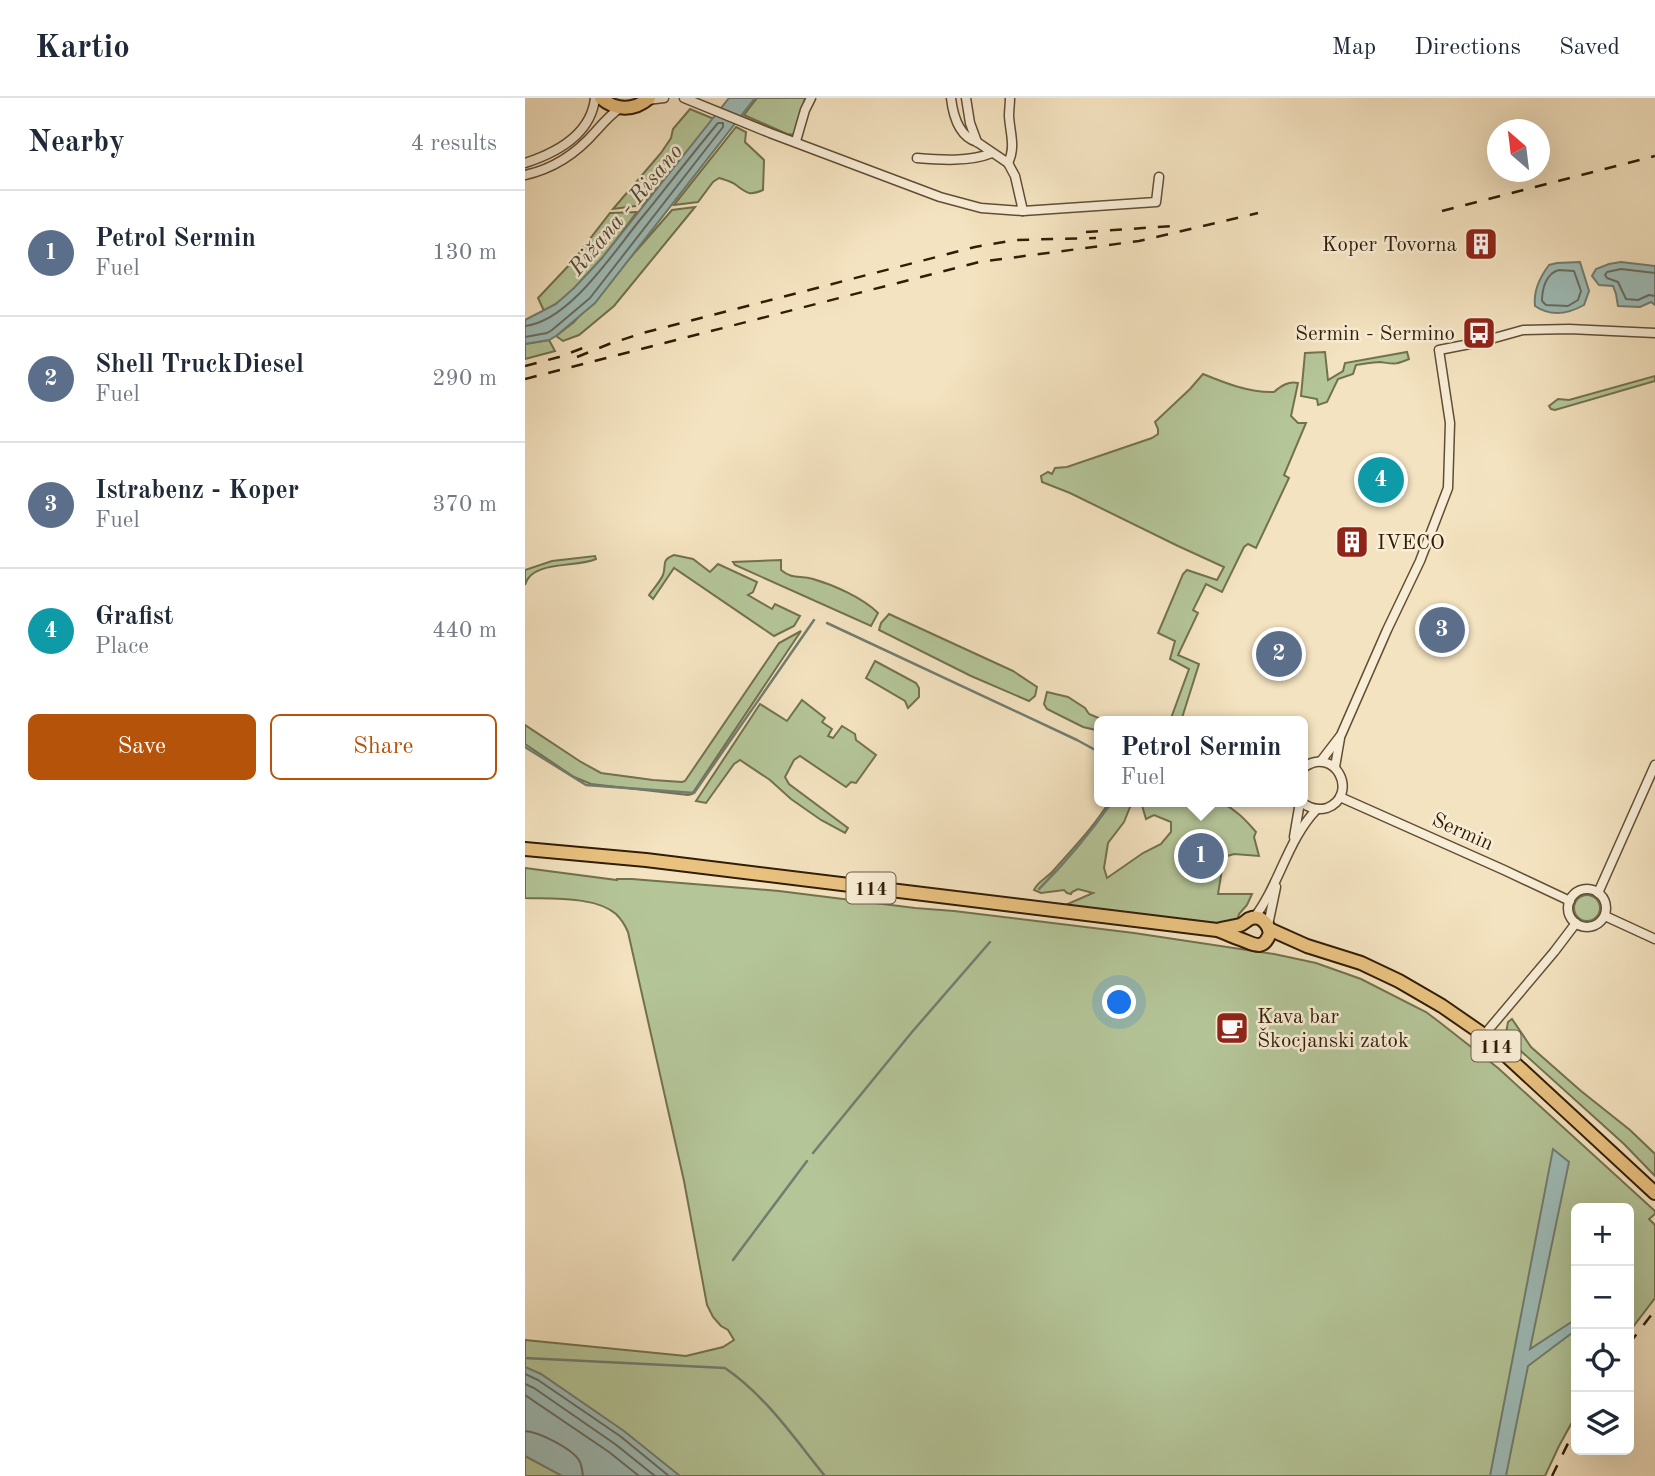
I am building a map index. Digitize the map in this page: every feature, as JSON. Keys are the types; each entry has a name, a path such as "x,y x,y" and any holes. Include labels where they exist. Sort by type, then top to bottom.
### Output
{"main road":[{"path":"601,98 620,108 632,107 648,99"},
{"name":"114","path":"525,849 646,860 1217,930 1252,945 1264,943 1307,946"},
{"name":"114","path":"1217,930 1261,919 1268,927 1307,946 1361,963 1442,1006 1484,1035 1655,1193"},
{"path":"1245,940 1242,932 1249,921"},
{"path":"1264,943 1269,936 1268,927"}],"street":[{"path":"525,163 565,146 586,123 592,113 595,98"},
{"path":"648,99 664,98"},
{"path":"685,98 940,197 981,208 1023,211 1156,202 1159,177"},
{"path":"796,141 810,98"},
{"path":"951,98 960,129 971,141 977,142"},
{"path":"966,98 969,123 977,142 987,152 1008,163 1015,176 1023,211"},
{"path":"1008,163 1013,147 1010,98"},
{"path":"525,175 558,163 579,149 604,121 620,108"},
{"path":"916,158 975,157 987,152"},
{"path":"1335,768 1341,735 1420,561 1448,488 1450,423 1439,350 1523,330 1655,333"},
{"path":"1321,761 1341,735"},
{"path":"1308,764 1321,761 1335,768 1343,781 1340,797 1331,806 1317,809 1308,807"},
{"path":"1598,892 1655,765"},
{"name":"Sermin","path":"1340,797 1570,901"},
{"path":"1293,841 1300,807"},
{"path":"1249,921 1264,903 1293,841 1317,809"},
{"path":"1268,927 1279,874"},
{"path":"1582,890 1598,892 1606,906 1602,921 1592,927 1576,923 1570,916 1570,901 1582,890"},
{"path":"1605,916 1655,939"},
{"path":"1484,1035 1555,952 1576,923"}],"green space":[{"path":"757,98 805,98 794,135 744,115"},
{"path":"690,109 714,119 643,205 613,209 661,153 671,138 673,129"},
{"path":"736,127 746,132 745,142 764,160 763,190 748,193 719,178 698,202 674,205"},
{"path":"695,207 614,306 579,335 563,341 556,336 574,322 672,210"},
{"path":"637,212 583,280 544,311 538,298 572,262 610,213"},
{"path":"549,340 555,351 525,359 525,344"},
{"path":"1325,352 1328,380 1343,371 1345,363 1407,352 1409,359 1395,364 1377,362 1356,365 1353,374 1338,379 1327,402 1318,405 1317,399 1301,396 1305,353"},
{"path":"1203,374 1238,387 1265,392 1274,392 1285,384 1298,383 1291,416 1298,423 1306,423 1284,475 1289,478 1256,548 1248,544 1244,547 1222,592 1206,584 1193,610 1198,613 1178,655 1199,664 1183,716 1172,716 1189,669 1170,659 1175,641 1158,633 1187,570 1217,580 1224,567 1042,482 1041,476 1048,472 1052,474 1055,468 1067,467 1152,438 1158,434 1155,422"},
{"path":"1655,376 1655,381 1555,410 1549,406 1558,399 1569,400"},
{"path":"674,555 693,559 710,572 718,564 757,582 753,592 748,595 772,609 775,604 800,616 794,626 774,636 674,568 653,599 649,595 663,575 665,561"},
{"path":"595,556 596,559 588,562 545,568 529,577 525,585 525,570 552,561"},
{"path":"781,560 781,570 785,573 830,585 872,607 878,613 871,626 733,562"},
{"path":"889,614 1013,671 1037,687 1035,696 1029,701 971,676 879,630"},
{"path":"801,631 692,794 591,784 574,777 525,744 525,725 601,773 685,781 779,643"},
{"path":"875,661 916,683 919,697 908,708 905,701 866,678"},
{"path":"1047,692 1068,697 1094,716 1094,730 1047,709 1044,704"},
{"path":"802,700 825,718 822,722 832,729 828,736 833,738 842,726 855,734 856,740 876,755 856,783 851,782 846,787 800,756 794,760 785,777 789,784 848,828 845,833 821,820 740,760 734,764 706,803 696,801 760,704 787,721"},
{"path":"1106,807 1130,807 1124,822 1108,843 1104,868 1107,878 1161,844 1171,832 1171,822 1154,815 1146,819 1142,807 1230,808 1256,832 1254,837 1259,856 1234,854 1224,857 1218,894 1252,894 1239,914 1236,925 1061,907 1093,893 1078,889 1071,894 1064,890 1041,893 1034,890"},
{"path":"525,868 617,880 779,891 954,911 1134,933 1316,963 1361,979 1426,1012 1498,1068 1655,1211 1649,1219 1655,1225 1655,1298 1634,1325 1634,1203 1571,1203 1571,1424 1545,1476 525,1476 525,1340 686,1356 723,1347 734,1340 728,1330 713,1317 707,1305 684,1181 628,932 616,914 597,904 525,898"},
{"path":"1587,895 1596,899 1600,908 1596,917 1587,921 1578,917 1574,908 1578,899"},
{"path":"1512,1019 1531,1047 1655,1154 1655,1176 1624,1144 1511,1042 1506,1033 1508,1022"}],"water":[{"path":"729,98 755,98 595,303 556,336 549,340 525,344 525,320 556,304 602,258"},
{"path":"1580,262 1589,291 1584,305 1559,313 1547,312 1535,306 1538,284 1549,265"},
{"path":"1621,262 1655,266 1655,305 1651,302 1640,307 1618,306 1613,286 1599,285 1592,276 1596,269"},
{"path":"1553,1149 1569,1162 1530,1349 1571,1322 1571,1334 1528,1366 1506,1476 1490,1476"},
{"path":"525,1367 541,1374 624,1431 680,1476 562,1476 525,1456"}],"waterway":[{"path":"525,747 586,785 694,793 814,620"},
{"path":"827,623 1094,749"},
{"path":"1039,889 1108,807"},
{"path":"813,1153 990,942"},
{"path":"733,1260 807,1161"},
{"path":"525,1358 725,1368 754,1391 825,1476"}],"railway":[{"path":"1442,211 1655,156"},
{"path":"525,379 979,262 1139,241 1258,213"},
{"path":"1086,232 1173,226"},
{"path":"577,357 643,333 975,247 1015,240 1096,238"},
{"path":"525,366 583,348"},
{"path":"1634,1337 1655,1310"},
{"path":"1552,1476 1571,1437"}],"place":[{"name":"Koper Tovorna","path":"1481,244"},
{"name":"Sermin - Sermino","path":"1479,333"},
{"name":"Grafist","path":"1381,480"},
{"name":"IVECO","path":"1352,542"},
{"name":"Istrabenz - Koper","path":"1442,630"},
{"name":"Shell TruckDiesel","path":"1279,654"},
{"name":"Petrol Sermin","path":"1201,856"},
{"name":"Kava bar Škocjanski zatok","path":"1232,1028"}],"water label":[{"name":"Rižana - Risano","path":"625,209"}]}
